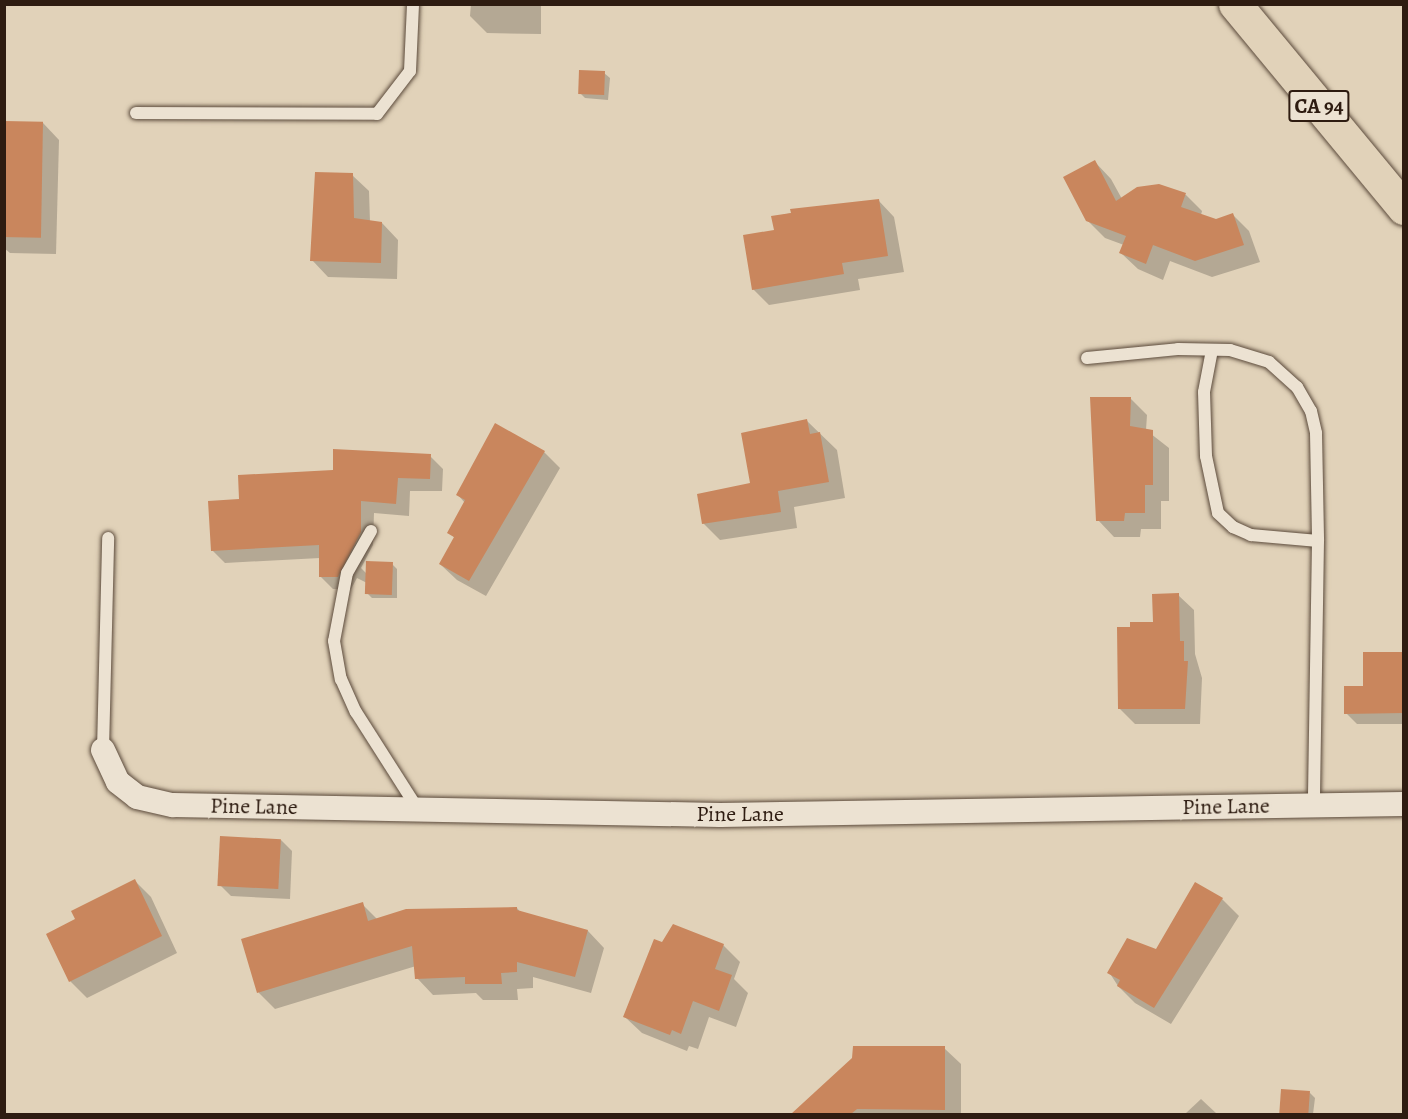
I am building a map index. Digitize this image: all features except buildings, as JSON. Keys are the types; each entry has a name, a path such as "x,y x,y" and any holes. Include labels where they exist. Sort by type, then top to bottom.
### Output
{"highway":[{"name":"CA 94","path":"1235,4 1404,208"}],"street":[{"name":"Pine Lane","path":"103,750 118,782 137,797 173,805 420,812 720,815 1404,804"}],"lane":[{"path":"136,113 376,114 410,71 413,4"},
{"path":"1212,350 1204,392 1206,435 1218,513 1233,527 1251,535 1318,541"},
{"path":"1087,358 1230,350 1269,362 1297,387 1311,411 1316,434 1318,541 1314,806"},
{"path":"371,531 347,573 334,641 341,679 356,712 420,812"},
{"path":"103,750 108,538"}]}
